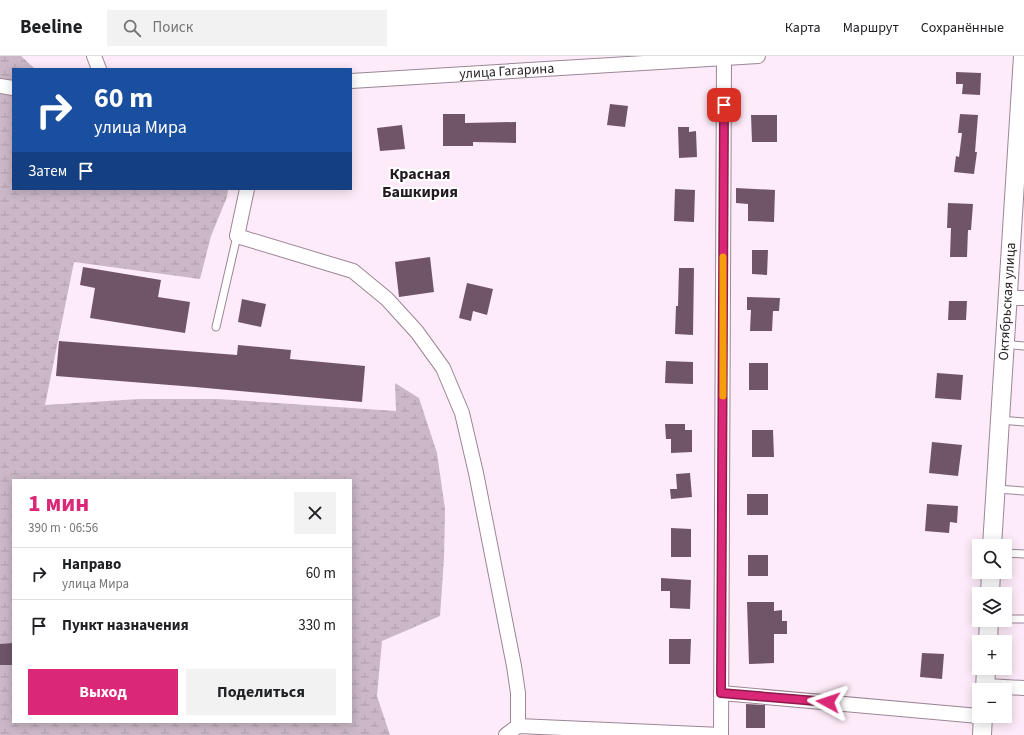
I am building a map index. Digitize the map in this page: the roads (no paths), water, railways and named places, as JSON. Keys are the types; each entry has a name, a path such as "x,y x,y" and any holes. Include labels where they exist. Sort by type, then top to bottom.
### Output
{"street":[{"path":"94,56 99,68"},
{"name":"улица Гагарина","path":"352,81 758,56"},
{"name":"Октябрьская улица","path":"992,539 1004,344 1016,298 1015,220 1023,56"},
{"path":"506,735 518,726 721,735 724,58"},
{"path":"0,86 12,88"},
{"path":"247,190 237,236 354,271 388,299 417,332 443,368 462,413 476,473 514,666 518,693 518,726"},
{"path":"1012,688 1024,688"},
{"path":"721,693 972,715"},
{"path":"982,723 982,735"}],"lane":[{"path":"216,327 237,236"},
{"path":"1004,344 1024,346"},
{"path":"999,420 1024,422"},
{"path":"996,489 1024,491"},
{"path":"1012,553 1024,554"},
{"path":"1012,619 1024,619"}],"district":[{"name":"Красная Башкирия","path":"420,183"}]}
